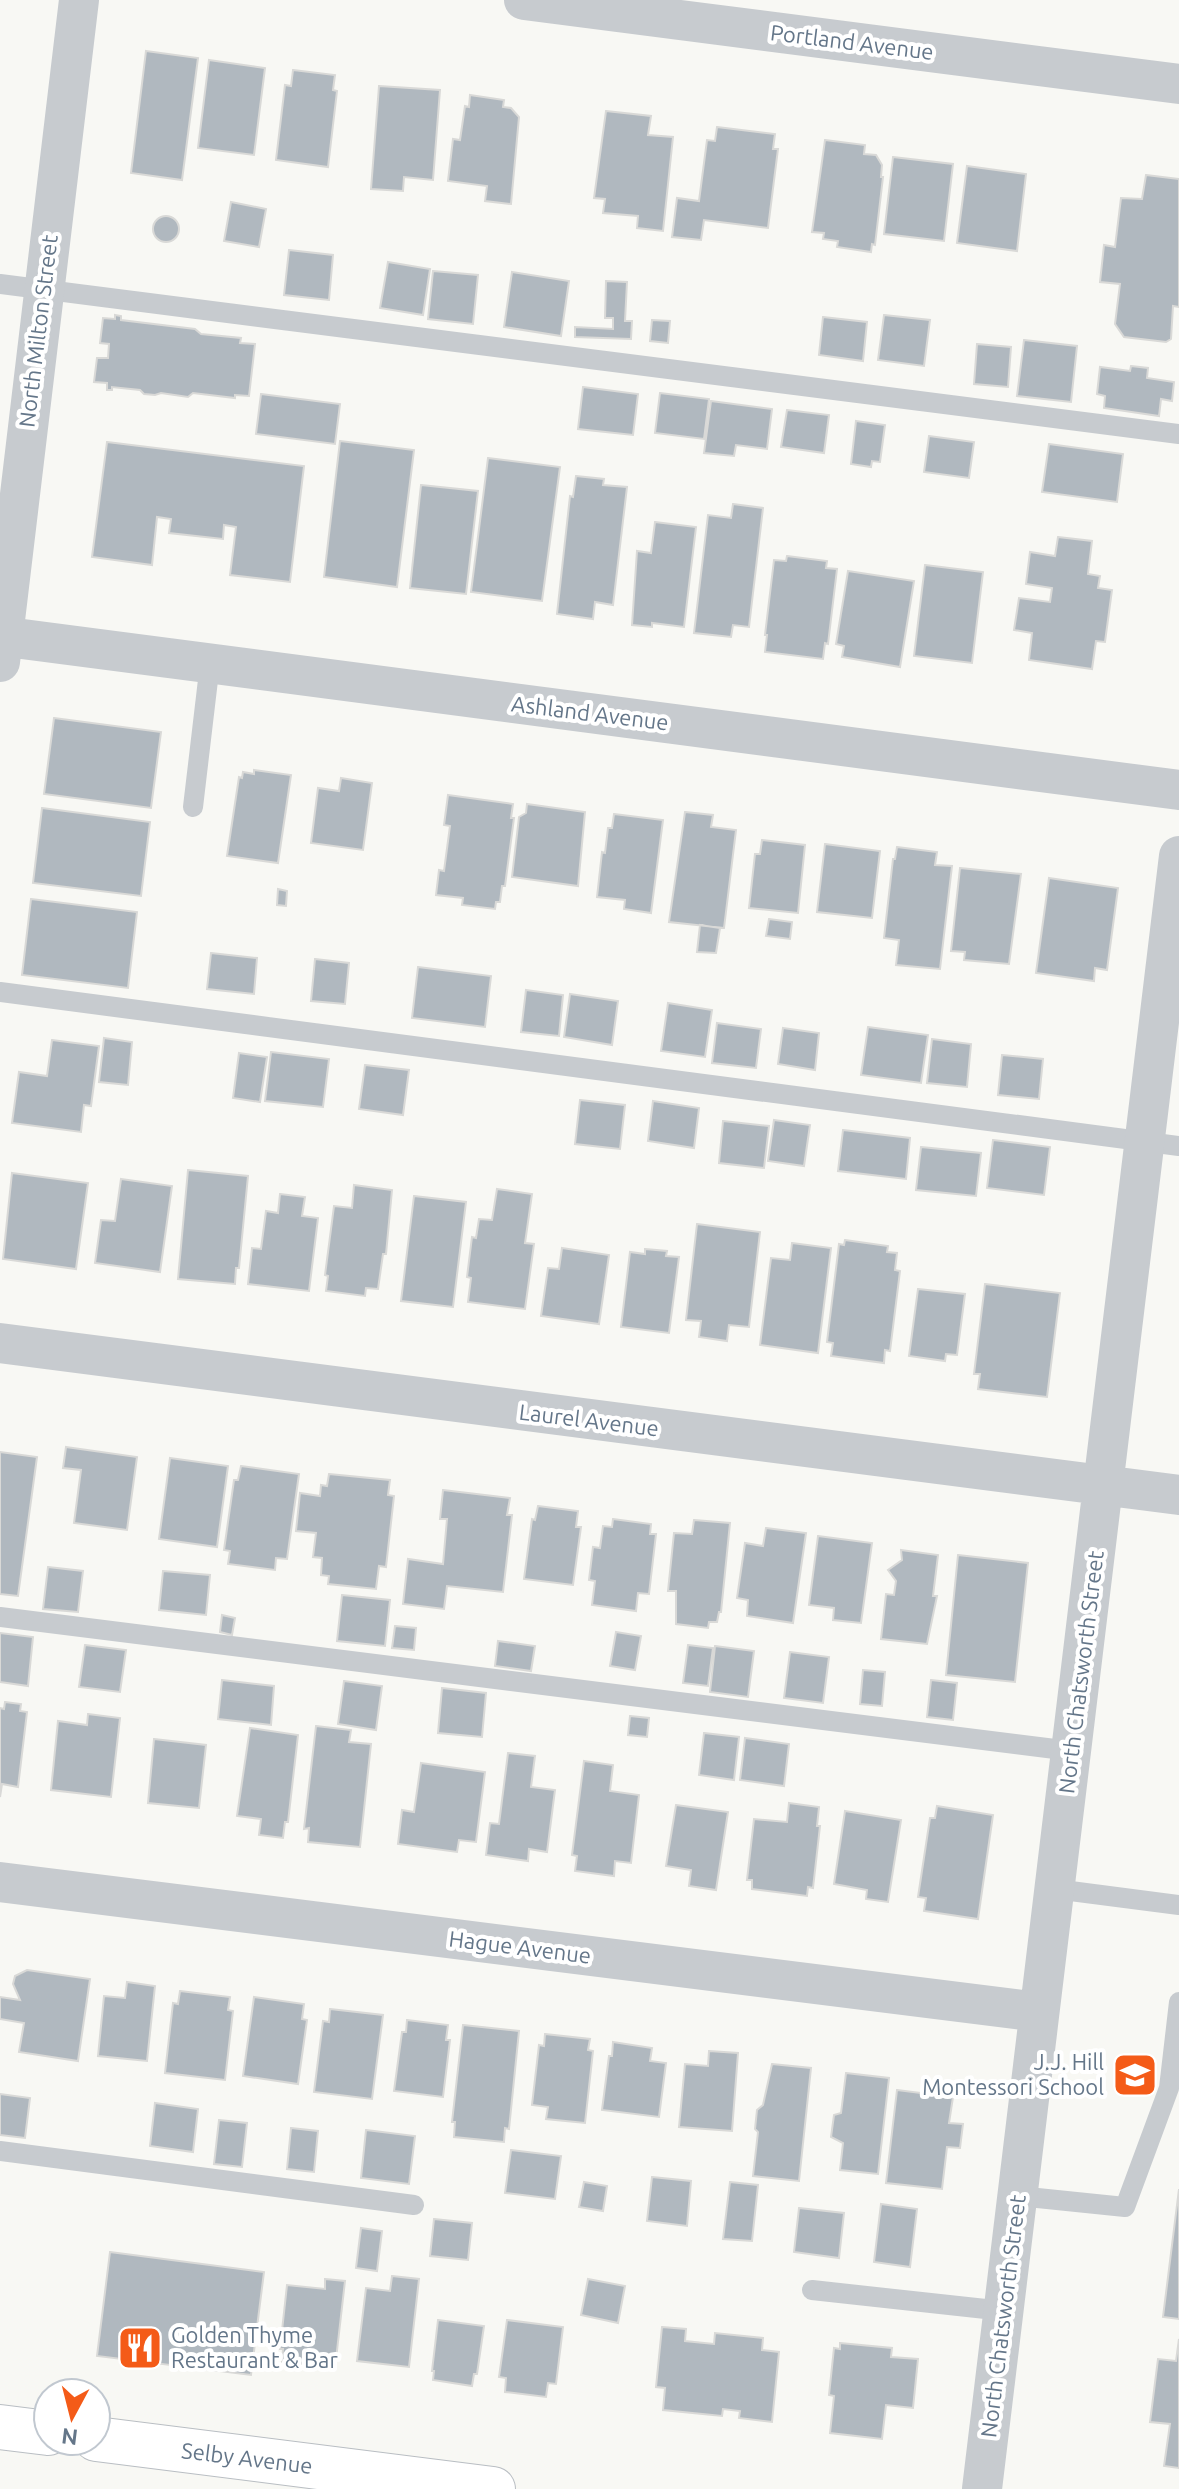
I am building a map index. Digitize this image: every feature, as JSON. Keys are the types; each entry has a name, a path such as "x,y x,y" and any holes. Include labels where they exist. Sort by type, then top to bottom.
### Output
{"street":[{"name":"North Milton Street","path":"1,645 79,0"},
{"name":"Portland Avenue","path":"524,0 1179,84"},
{"name":"Ashland Avenue","path":"1,645 210,663 1179,790"},
{"name":"North Chatsworth Street","path":"982,2489 1104,1486 1162,1144 1179,856"},
{"name":"Laurel Avenue","path":"0,1343 1179,1495"},
{"name":"Hague Avenue","path":"0,1882 1039,2012"},
{"path":"0,2427 32,2431"},
{"name":"Selby Avenue","path":"112,2441 493,2489"}],"lane":[{"path":"0,284 1179,434"},
{"path":"193,807 210,663"},
{"path":"0,992 1162,1144"},
{"path":"0,1617 1071,1751"},
{"path":"1055,1889 1179,1905"},
{"path":"1018,2196 1125,2207 1169,2088 1179,2002"},
{"path":"0,2151 414,2205"},
{"path":"812,2290 1004,2311"}],"building":[{"path":"146,51 198,58 182,180 131,173"},
{"path":"209,60 265,68 254,155 198,148"},
{"path":"293,70 335,75 333,90 337,91 328,167 276,160 285,85 291,86"},
{"path":"379,86 440,90 433,180 404,177 403,191 371,189"},
{"path":"470,95 504,100 503,107 511,108 519,117 511,204 485,201 487,186 448,181 453,139 460,140 465,106 469,107"},
{"path":"606,111 651,116 648,135 673,137 663,231 637,228 638,216 603,213 605,199 594,198"},
{"path":"717,127 775,134 773,149 778,149 768,228 704,220 701,240 672,237 677,198 699,201 707,140 715,141"},
{"path":"825,140 865,145 864,154 876,155 882,165 875,245 872,244 871,252 837,247 838,241 823,239 824,233 812,232"},
{"path":"893,157 953,164 944,241 884,234"},
{"path":"967,166 1026,174 1017,251 957,243"},
{"path":"1146,175 1179,179 1179,307 1173,306 1171,339 1166,342 1124,337 1115,324 1120,284 1100,282 1104,245 1115,247 1121,198 1142,199"},
{"path":"231,202 266,209 259,247 224,241"},
{"path":"166,216 175,220 179,229 175,238 166,242 157,238 153,229 157,220"},
{"path":"289,250 333,255 329,300 284,295"},
{"path":"388,262 430,269 423,315 380,308"},
{"path":"433,271 478,275 473,324 428,319"},
{"path":"512,272 569,281 561,336 504,327"},
{"path":"606,281 627,282 625,321 632,321 631,339 575,337 575,327 613,329 613,318 605,318"},
{"path":"115,315 121,316 121,320 195,329 201,334 241,338 240,343 255,344 249,396 235,395 235,398 193,393 188,397 144,394 140,390 112,387 112,390 107,390 107,383 94,382 97,358 108,358 109,344 100,343 103,318 115,319"},
{"path":"884,315 930,320 924,366 878,360"},
{"path":"823,317 867,322 863,361 819,355"},
{"path":"652,320 670,321 668,343 650,341"},
{"path":"1024,340 1077,346 1071,402 1017,396"},
{"path":"977,344 1011,347 1008,387 974,384"},
{"path":"1131,366 1148,368 1147,378 1174,382 1172,401 1161,399 1159,416 1104,408 1105,396 1097,394 1100,367 1130,371"},
{"path":"583,387 638,394 633,435 578,429"},
{"path":"660,393 709,399 704,439 655,433"},
{"path":"261,394 340,404 335,444 256,434"},
{"path":"711,401 772,409 767,449 736,445 734,456 704,453"},
{"path":"787,410 829,415 824,453 781,447"},
{"path":"856,421 885,425 880,462 872,461 871,467 851,464"},
{"path":"929,436 974,442 969,478 924,472"},
{"path":"340,441 414,450 397,587 324,577"},
{"path":"107,442 304,466 290,582 230,575 236,527 224,525 223,539 169,533 171,519 157,517 152,565 92,557"},
{"path":"1049,444 1123,454 1117,502 1042,492"},
{"path":"488,458 560,467 542,601 471,592"},
{"path":"576,476 604,479 603,485 627,487 613,605 595,602 593,619 557,614 570,496 573,497"},
{"path":"421,485 478,491 466,594 410,588"},
{"path":"733,504 763,508 749,627 733,625 731,637 694,633 708,515 731,518"},
{"path":"655,522 696,527 684,627 652,623 652,627 632,625 637,551 651,553"},
{"path":"1058,537 1092,541 1088,574 1100,576 1098,588 1112,590 1105,642 1096,641 1092,669 1029,660 1032,633 1014,630 1019,598 1050,602 1052,588 1026,584 1030,552 1055,556"},
{"path":"787,556 827,561 826,568 837,569 828,644 825,643 823,659 765,652 774,560 786,561"},
{"path":"925,565 983,572 972,663 914,656"},
{"path":"848,571 914,581 900,667 842,657 844,646 836,644"},
{"path":"54,718 161,732 151,808 44,794"},
{"path":"254,770 291,775 278,863 227,856 239,777 242,778 243,772 254,774"},
{"path":"341,778 372,783 363,850 311,843 318,788 339,791"},
{"path":"448,795 513,804 505,886 502,886 500,902 496,902 495,909 462,905 463,898 436,895 439,870 444,871 450,826 444,825"},
{"path":"527,804 585,812 578,886 512,877 519,817 526,813"},
{"path":"42,808 150,822 141,896 33,883"},
{"path":"685,812 713,815 711,827 736,830 724,928 669,922"},
{"path":"614,814 663,820 651,913 624,909 625,900 597,897 602,852 605,853 608,828 612,828"},
{"path":"762,840 805,845 798,913 749,908 755,854 760,854"},
{"path":"825,844 880,851 872,918 817,912"},
{"path":"897,847 937,852 935,865 952,866 940,969 896,965 899,940 884,938"},
{"path":"960,868 1021,874 1009,964 964,960 965,952 951,951"},
{"path":"1049,878 1118,888 1107,970 1095,968 1094,981 1036,973"},
{"path":"278,889 287,891 286,906 277,905"},
{"path":"31,899 137,912 128,988 22,975"},
{"path":"769,919 792,922 790,939 766,936"},
{"path":"700,925 720,928 716,953 697,952"},
{"path":"211,953 257,958 254,994 207,989"},
{"path":"315,959 349,963 345,1004 311,1001"},
{"path":"418,967 491,976 485,1027 412,1018"},
{"path":"526,990 563,995 559,1036 521,1032"},
{"path":"570,994 618,1001 612,1045 564,1037"},
{"path":"668,1003 712,1010 705,1057 661,1051"},
{"path":"717,1023 761,1029 756,1068 712,1063"},
{"path":"868,1027 928,1035 921,1083 861,1075"},
{"path":"783,1028 819,1033 815,1070 778,1064"},
{"path":"104,1038 132,1042 128,1085 99,1082"},
{"path":"932,1039 971,1044 967,1087 927,1083"},
{"path":"52,1040 99,1046 91,1106 84,1105 81,1132 12,1123 19,1072 47,1076"},
{"path":"271,1052 329,1059 323,1107 265,1101"},
{"path":"239,1053 267,1057 260,1102 233,1098"},
{"path":"1002,1055 1043,1059 1039,1099 998,1095"},
{"path":"365,1065 409,1070 403,1115 359,1109"},
{"path":"580,1100 625,1105 620,1149 575,1144"},
{"path":"653,1101 699,1108 694,1148 648,1141"},
{"path":"774,1120 810,1125 804,1166 768,1161"},
{"path":"723,1121 769,1126 764,1168 719,1163"},
{"path":"843,1130 910,1138 906,1179 838,1171"},
{"path":"993,1140 1050,1147 1044,1195 987,1188"},
{"path":"921,1147 981,1153 976,1196 916,1190"},
{"path":"188,1170 248,1176 235,1284 178,1279"},
{"path":"12,1173 88,1183 76,1269 3,1259"},
{"path":"121,1179 172,1186 160,1272 95,1263 101,1220 115,1221"},
{"path":"354,1185 392,1190 386,1254 383,1254 378,1289 366,1288 365,1296 326,1291 328,1276 325,1275 334,1206 352,1208"},
{"path":"497,1189 532,1194 525,1243 534,1244 525,1309 468,1302 471,1278 467,1277 472,1237 476,1238 479,1219 492,1220"},
{"path":"280,1194 305,1197 302,1216 318,1218 309,1291 248,1284 252,1248 261,1249 266,1211 278,1213"},
{"path":"414,1196 466,1202 453,1307 401,1301"},
{"path":"697,1224 760,1232 749,1327 729,1325 727,1341 699,1337 701,1321 686,1320"},
{"path":"845,1240 888,1246 887,1252 897,1253 895,1270 900,1271 890,1351 885,1350 884,1363 831,1356 833,1343 827,1342 839,1244 844,1245"},
{"path":"792,1243 831,1248 818,1353 760,1345 771,1258 790,1260"},
{"path":"562,1248 609,1255 599,1324 541,1316 548,1268 559,1269"},
{"path":"645,1249 667,1251 666,1256 679,1257 669,1333 621,1327 630,1252 645,1254"},
{"path":"985,1284 1060,1293 1047,1397 978,1389 980,1374 974,1374"},
{"path":"918,1289 965,1294 957,1355 946,1354 945,1361 909,1356"},
{"path":"66,1447 137,1457 127,1530 74,1523 81,1470 63,1468"},
{"path":"0,1452 37,1457 18,1596 0,1594"},
{"path":"170,1458 228,1466 217,1547 159,1539"},
{"path":"241,1466 299,1474 287,1559 276,1558 275,1570 228,1564 230,1551 224,1550 234,1480 238,1480"},
{"path":"329,1474 390,1480 388,1495 394,1496 386,1567 379,1566 376,1589 328,1584 329,1576 321,1575 322,1558 313,1557 316,1533 296,1531 300,1493 320,1496 321,1485 327,1486"},
{"path":"443,1490 510,1498 507,1515 512,1515 503,1592 447,1586 444,1609 403,1604 408,1559 443,1564 447,1519 440,1519"},
{"path":"538,1506 578,1511 576,1527 581,1527 573,1585 524,1579 532,1519 535,1520"},
{"path":"613,1519 651,1524 650,1534 656,1534 649,1594 638,1593 636,1611 592,1605 595,1581 589,1580 593,1547 600,1548 603,1526 612,1527"},
{"path":"694,1520 730,1523 721,1612 717,1622 709,1622 708,1628 676,1624 676,1591 668,1591 674,1533 692,1534"},
{"path":"766,1528 806,1533 793,1623 747,1616 748,1600 737,1598 745,1543 763,1546"},
{"path":"818,1536 872,1543 861,1623 833,1620 834,1608 809,1605"},
{"path":"901,1550 938,1555 933,1596 937,1596 927,1644 881,1639 886,1594 894,1595 896,1581 888,1570 902,1560"},
{"path":"958,1555 1028,1563 1015,1682 946,1675"},
{"path":"48,1567 83,1571 78,1612 43,1609"},
{"path":"163,1571 210,1575 206,1615 159,1610"},
{"path":"342,1595 390,1600 385,1646 337,1641"},
{"path":"222,1615 235,1618 232,1635 220,1632"},
{"path":"395,1626 416,1628 414,1650 392,1648"},
{"path":"616,1632 641,1636 635,1670 610,1666"},
{"path":"0,1633 33,1637 28,1686 0,1682"},
{"path":"498,1641 535,1646 531,1671 495,1666"},
{"path":"85,1645 126,1650 120,1692 79,1687"},
{"path":"688,1645 713,1648 708,1686 683,1683"},
{"path":"715,1646 754,1651 748,1697 710,1692"},
{"path":"790,1652 829,1657 823,1703 784,1698"},
{"path":"863,1670 885,1672 882,1706 860,1704"},
{"path":"222,1680 274,1686 271,1725 218,1719"},
{"path":"931,1680 957,1683 953,1720 927,1717"},
{"path":"344,1681 382,1686 376,1730 338,1724"},
{"path":"442,1688 486,1693 482,1737 438,1733"},
{"path":"5,1702 21,1704 20,1711 27,1712 18,1787 2,1784 0,1797 0,1708 4,1709"},
{"path":"88,1714 120,1718 111,1797 51,1790 58,1721 87,1725"},
{"path":"630,1716 649,1718 647,1737 628,1735"},
{"path":"316,1726 351,1730 349,1742 371,1744 360,1847 308,1842 309,1828 304,1829"},
{"path":"250,1728 298,1735 288,1822 285,1822 283,1838 259,1835 261,1819 237,1816"},
{"path":"704,1733 739,1737 734,1780 699,1775"},
{"path":"745,1738 789,1744 784,1786 740,1780"},
{"path":"154,1739 206,1745 199,1808 148,1803"},
{"path":"508,1753 535,1756 531,1787 555,1790 547,1852 529,1849 528,1861 486,1855 490,1823 499,1824"},
{"path":"584,1761 613,1765 610,1791 639,1795 631,1863 615,1861 614,1876 575,1871 577,1856 572,1855"},
{"path":"421,1763 485,1772 476,1842 459,1840 457,1852 398,1844 402,1810 414,1812"},
{"path":"789,1803 819,1807 817,1826 820,1826 813,1888 808,1887 807,1896 752,1889 752,1880 747,1880 754,1819 787,1822"},
{"path":"676,1805 728,1812 716,1890 689,1886 691,1870 666,1866"},
{"path":"937,1806 993,1815 978,1919 924,1911 926,1898 918,1897 930,1818 935,1818"},
{"path":"845,1811 901,1820 888,1902 866,1899 867,1890 834,1884"},
{"path":"27,1970 90,1979 78,2061 19,2052 24,2023 0,2019 0,1997 20,2000 13,1984 15,1976"},
{"path":"127,1982 155,1986 147,2061 98,2056 104,1996 125,1998"},
{"path":"180,1991 230,1997 228,2010 233,2011 225,2080 165,2073 173,2003 178,2004"},
{"path":"254,1997 304,2004 302,2019 307,2020 298,2084 243,2076"},
{"path":"330,2009 383,2015 372,2099 314,2092 323,2021 329,2022"},
{"path":"407,2020 448,2025 446,2040 450,2040 443,2097 394,2091 402,2032 406,2032"},
{"path":"463,2025 519,2031 509,2129 505,2128 504,2142 454,2137 455,2122 452,2122"},
{"path":"545,2034 590,2039 588,2050 593,2051 585,2123 546,2119 548,2107 532,2105 539,2045 544,2046"},
{"path":"613,2042 652,2048 650,2061 666,2063 659,2117 602,2110"},
{"path":"709,2051 738,2053 732,2131 679,2127 685,2064 708,2066"},
{"path":"772,2064 811,2068 799,2181 753,2176 757,2110 763,2105"},
{"path":"846,2073 889,2078 878,2174 840,2170 843,2143 831,2137 834,2115 841,2113"},
{"path":"897,2090 953,2097 949,2123 963,2124 960,2148 947,2147 942,2189 886,2183"},
{"path":"0,2094 30,2098 25,2138 0,2135"},
{"path":"155,2103 198,2109 193,2152 150,2146"},
{"path":"219,2120 247,2123 242,2167 214,2164"},
{"path":"291,2128 318,2131 314,2172 287,2169"},
{"path":"366,2130 415,2136 409,2184 361,2178"},
{"path":"511,2150 561,2156 555,2199 505,2193"},
{"path":"652,2177 691,2181 687,2226 647,2221"},
{"path":"584,2182 607,2186 603,2211 579,2207"},
{"path":"730,2182 758,2185 752,2241 723,2239"},
{"path":"1179,2189 1179,2319 1163,2317"},
{"path":"881,2204 917,2209 910,2267 874,2262"},
{"path":"799,2208 844,2213 839,2258 794,2252"},
{"path":"434,2219 472,2223 468,2260 430,2256"},
{"path":"361,2228 382,2231 377,2271 356,2268"},
{"path":"110,2252 264,2272 251,2375 97,2356"},
{"path":"392,2276 419,2279 409,2367 357,2361 366,2288 390,2291"},
{"path":"325,2279 345,2281 335,2368 282,2362 283,2349 280,2349 287,2285 325,2289"},
{"path":"588,2279 625,2286 618,2323 581,2315"},
{"path":"438,2320 484,2326 477,2374 474,2374 472,2386 433,2380"},
{"path":"507,2320 563,2327 556,2384 548,2383 546,2397 505,2392 506,2378 499,2377"},
{"path":"662,2327 686,2329 685,2341 714,2344 715,2333 763,2338 762,2350 779,2352 772,2422 739,2418 740,2411 723,2409 722,2416 663,2410 665,2388 656,2387"},
{"path":"1179,2339 1179,2468 1164,2466 1170,2424 1150,2422 1158,2359 1176,2361"},
{"path":"840,2343 892,2348 891,2357 918,2359 913,2408 886,2405 882,2439 830,2433 834,2396 829,2395 834,2348 840,2349"}],"place":[{"name":"J.J. Hill Montessori School","path":"1135,2075"},
{"name":"Golden Thyme Restaurant & Bar","path":"140,2348"}]}
